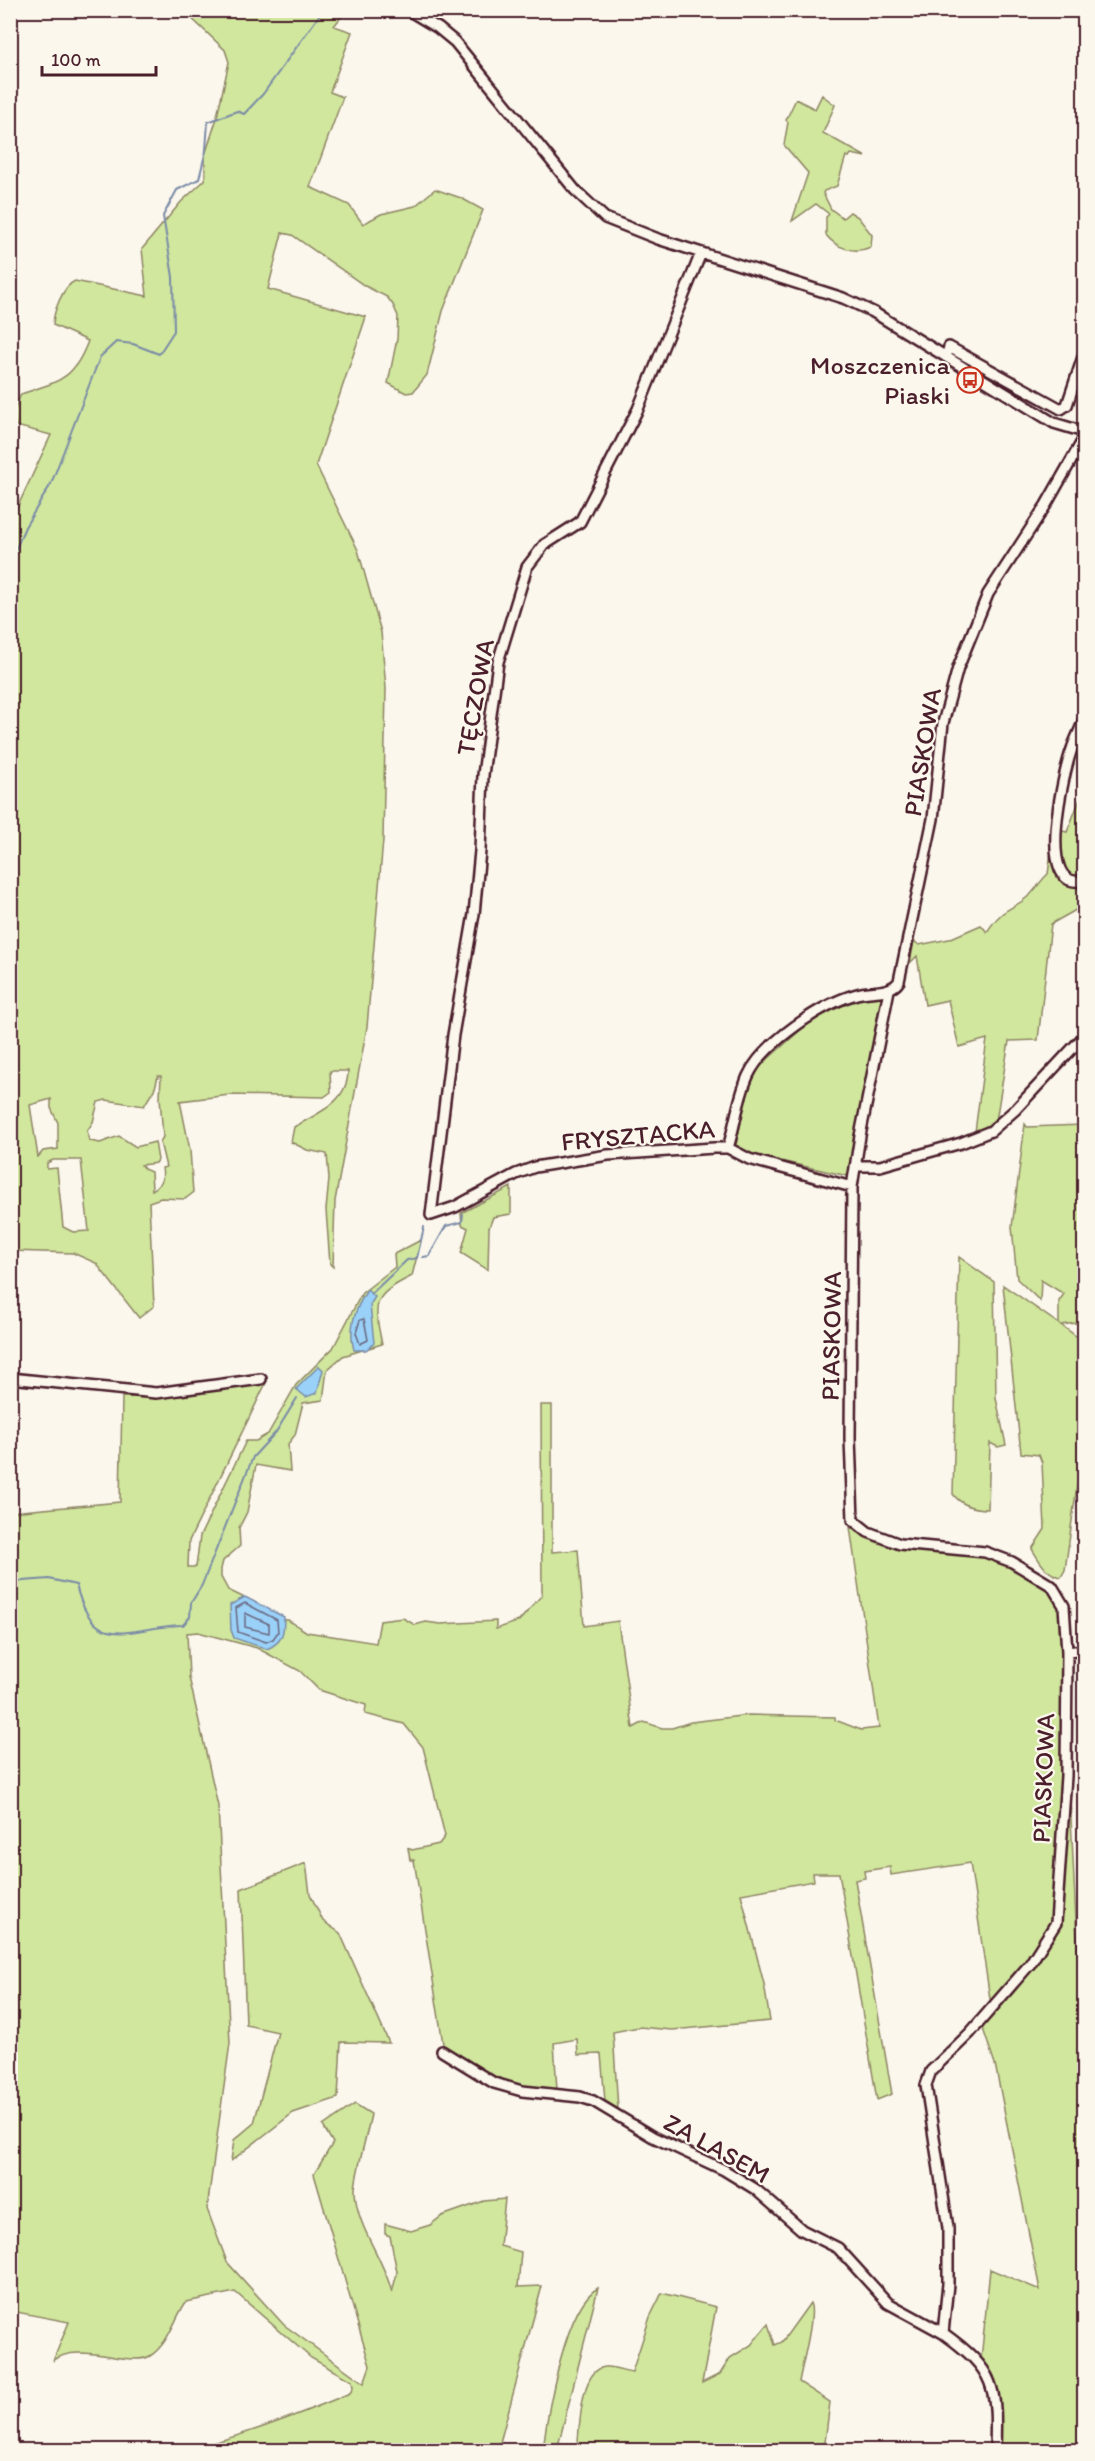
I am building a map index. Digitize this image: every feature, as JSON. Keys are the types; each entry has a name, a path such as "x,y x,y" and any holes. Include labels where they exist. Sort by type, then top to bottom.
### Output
{"street":[{"path":"408,10 438,28 472,61 561,173 598,213 621,226 843,298 873,312 1054,423 1084,432"},
{"name":"TĘCZOWA","path":"431,1215 453,1035 474,914 487,729 501,652 527,567 544,545 580,522 652,377 701,253"},
{"path":"946,357 949,348 1061,409 1067,405 1084,354"},
{"name":"PIASKOWA","path":"943,2333 948,2284 948,2228 942,2180 927,2101 927,2079 931,2071 970,2033 1015,1982 1056,1923 1066,1776 1067,1653 1061,1599 1052,1586 1036,1575 1012,1562 985,1552 900,1544 868,1532 854,1521 851,1503 850,1438 852,1187 889,990 897,984 901,975 933,819 943,723 958,668 988,594 1047,506 1084,438"},
{"path":"1084,719 1071,750 1055,840 1057,865 1065,877 1077,881 1084,880"},
{"path":"728,1148 748,1075 770,1048 832,1002 858,994 889,990"},
{"path":"855,1166 880,1166 961,1143 991,1131 1019,1107 1084,1036"},
{"name":"FRYSZTACKA","path":"431,1215 454,1207 526,1169 608,1155 728,1148 749,1159 852,1187"},
{"path":"10,1378 156,1393 261,1379"},
{"path":"1067,1653 1084,1650"},
{"name":"ZA LASEM","path":"442,2051 474,2073 504,2086 593,2101 653,2137 731,2174 765,2197 802,2230 838,2248 888,2303 943,2333"},
{"path":"943,2333 984,2369 991,2381 995,2451"}],"green space":[{"path":"184,11 346,11 334,26 352,32 330,92 343,97 310,187 349,205 363,224 381,214 415,206 435,189 461,198 483,210 443,311 427,375 413,392 406,393 388,383 397,339 398,316 387,297 365,286 292,235 282,233 268,289 366,317 316,465 358,550 381,632 386,688 383,840 367,1027 335,1201 333,1267 330,1264 326,1210 329,1179 327,1154 307,1150 291,1142 294,1127 321,1112 337,1099 347,1082 348,1071 330,1071 331,1092 324,1097 230,1095 180,1101 190,1150 193,1193 185,1199 161,1198 149,1202 154,1306 139,1318 96,1263 73,1253 11,1251 10,523 51,435 16,426 14,411 21,394 55,382 70,372 77,364 88,341 53,325 55,313 66,288 75,281 147,296 142,249 181,202 205,180 205,155 216,121 229,62 225,50","holes":["158,1076 161,1076 163,1137 160,1142 166,1167 162,1168 162,1181 152,1190 151,1172 141,1165 156,1163 158,1160 155,1142 136,1147 119,1136 100,1143 90,1141 87,1131 93,1122 98,1102 106,1100 144,1106 155,1088","51,1099 51,1108 58,1123 58,1149 43,1151 38,1157 30,1105","53,1160 81,1160 89,1231 73,1232 63,1227 57,1168 47,1169 47,1163"]},
{"path":"822,95 835,105 823,133 866,157 851,154 849,157 846,156 837,186 823,193 831,209 843,218 850,212 858,217 872,235 871,247 865,249 847,249 830,240 826,235 826,217 829,214 816,204 792,221 808,173 784,145 788,122 786,120 796,99 815,109"},
{"path":"1084,789 1083,906 1051,924 1038,1040 1009,1041 996,1121 975,1132 987,1039 959,1047 948,1000 925,1005 917,956 910,963 914,941 919,945 949,939 981,925 987,932 998,917 1030,895 1048,874 1054,829 1067,832"},
{"path":"882,997 848,1176 749,1154 736,1145 748,1090 760,1066 814,1018 859,998"},
{"path":"1025,1124 1027,1127 1084,1125 1084,1322 1061,1325 1084,1342 1084,1436 1065,1570 1061,1577 1047,1570 1032,1549 1045,1529 1042,1463 1039,1455 1021,1453 1003,1285 1059,1324 1059,1301 1064,1294 1041,1280 1040,1301 1017,1279 1012,1227"},
{"path":"511,1187 511,1214 493,1217 489,1228 488,1270 461,1253 468,1228 462,1225 461,1213"},
{"path":"421,1240 412,1276 389,1289 379,1302 377,1318 382,1344 343,1356 327,1370 323,1400 303,1403 295,1435 288,1444 290,1471 256,1465 247,1512 239,1528 240,1546 223,1561 221,1577 228,1590 257,1604 274,1619 288,1620 307,1632 376,1643 380,1621 403,1618 415,1625 426,1622 440,1624 496,1621 496,1629 519,1621 542,1595 541,1405 552,1405 552,1552 578,1550 584,1626 618,1621 633,1728 644,1722 662,1728 672,1728 691,1722 749,1715 835,1717 835,1720 861,1730 879,1728 850,1527 940,1549 985,1552 1030,1571 1057,1592 1065,1620 1063,1652 1084,2057 1084,2450 999,2450 994,2376 981,2360 990,2269 1040,2290 995,2064 982,2026 1001,2003 990,1999 970,1863 891,1875 890,1867 864,1871 865,1878 855,1880 892,2094 877,2100 839,1873 813,1873 814,1881 741,1894 764,1984 770,2021 672,2030 639,2027 613,2032 618,2109 605,2101 601,2054 578,2055 577,2039 554,2043 557,2090 511,2083 485,2073 444,2050 414,1860 410,1860 408,1848 412,1850 439,1844 445,1836 423,1747 404,1724 365,1714 366,1705 319,1690 300,1671 257,1648 198,1632 187,1633 189,1677 218,1806 230,2043 207,2209 227,2262 284,2325 364,2383 370,2366 314,2174 333,2143 323,2126 355,2104 371,2114 355,2192 360,2218 392,2293 397,2272 390,2236 385,2234 385,2224 411,2231 430,2225 442,2216 484,2201 505,2199 500,2246 521,2252 518,2287 542,2286 498,2450 277,2450 265,2448 259,2450 177,2450 179,2446 192,2447 236,2436 315,2407 350,2393 353,2388 352,2381 311,2358 235,2292 186,2302 162,2345 150,2356 141,2359 75,2353 63,2355 53,2361 69,2322 11,2311 11,1512 120,1502 122,1397 165,1398 267,1381 189,1541 188,1567 196,1567 200,1536 246,1441 256,1441 268,1434 296,1385 333,1348 362,1293 395,1267 394,1254"},
{"path":"959,1257 994,1282 996,1398 1006,1445 998,1447 990,1443 988,1509 969,1506 953,1494"},
{"path":"306,1863 310,1894 323,1921 340,1933 389,2043 341,2042 338,2098 293,2113 231,2161 234,2140 254,2123 278,2032 246,2025 241,1889"},
{"path":"598,2288 557,2450 543,2450 553,2388 567,2338 586,2298"},
{"path":"662,2293 716,2307 702,2383 720,2374 730,2358 751,2345 768,2324 775,2345 782,2342 810,2303 810,2328 799,2382 830,2402 824,2450 577,2450 582,2402 590,2379 596,2371 605,2367 632,2372 650,2317"}],"water":[{"path":"367,1290 375,1297 370,1305 374,1343 366,1350 354,1350 352,1326 359,1304"},
{"path":"319,1366 323,1370 317,1393 306,1397 296,1389"},
{"path":"245,1597 284,1617 282,1636 267,1649 234,1638 231,1630 230,1605"}],"waterway":[{"path":"10,563 25,527 51,484 100,357 116,342 133,344 159,354 174,331 173,277 163,216 177,190 199,179 206,150 208,122 237,111 244,114 263,94 323,10"},
{"path":"423,1257 429,1256 446,1226 462,1222 463,1214"},
{"path":"371,1294 407,1260 417,1258 424,1227"},
{"path":"10,1582 49,1579 76,1585 84,1607 93,1622 104,1630 131,1632 183,1625 190,1617 191,1603 202,1585 253,1457 276,1432 297,1398"}],"place":[{"name":"Moszczenica Piaski","path":"970,380"}]}
